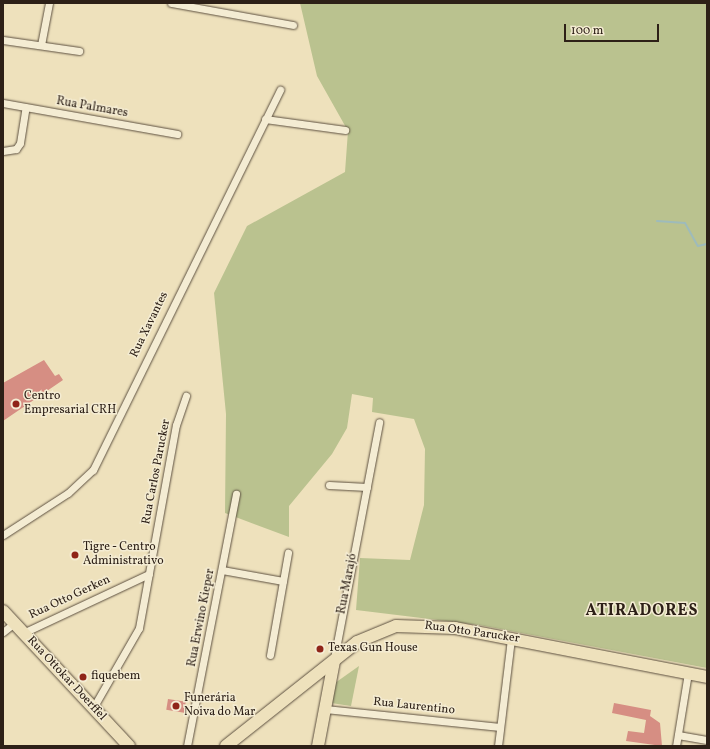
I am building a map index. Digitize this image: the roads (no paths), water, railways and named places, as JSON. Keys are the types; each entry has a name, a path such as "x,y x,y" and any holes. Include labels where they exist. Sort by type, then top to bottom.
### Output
{"main road":[{"name":"Rua Ottokar Doerffel","path":"3,612 129,746"},
{"name":"Rua Otto Parucker","path":"226,746 308,684 334,661 367,636 396,626 443,626 707,677"},
{"name":"Rua Marajó","path":"318,746 334,661"},
{"path":"308,684 320,683 328,694"}],"street":[{"path":"41,46 48,3"},
{"path":"171,3 293,25"},
{"path":"3,40 79,51"},
{"name":"Rua Xavantes","path":"3,535 68,493 93,470 264,119 280,90"},
{"name":"Rua Palmares","path":"3,103 177,134"},
{"path":"3,151 16,149 22,136 26,107"},
{"path":"264,119 345,130"},
{"name":"Rua Carlos Parucker","path":"93,708 136,636 149,574 176,425 186,396"},
{"name":"Rua Marajó","path":"334,661 379,422"},
{"path":"329,485 367,488"},
{"name":"Rua Erwino Kieper","path":"188,746 236,494"},
{"path":"270,655 288,553"},
{"path":"222,570 283,581"},
{"name":"Rua Otto Gerken","path":"23,633 149,574"},
{"path":"3,632 14,623"},
{"path":"498,746 511,638"},
{"path":"676,746 688,673"},
{"name":"Rua Laurentino","path":"325,709 500,727"},
{"path":"678,735 707,740"}],"waterway":[{"path":"657,221 685,223 698,246 707,244"}],"place":[{"name":"Centro Empresarial CRH","path":"16,404"},
{"name":"Tigre - Centro Administrativo","path":"75,555"},
{"name":"Texas Gun House","path":"320,649"},
{"name":"fiquebem","path":"83,677"},
{"name":"Funerária Noiva do Mar","path":"176,706"}],"district":[{"name":"ATIRADORES","path":"642,611"}]}
